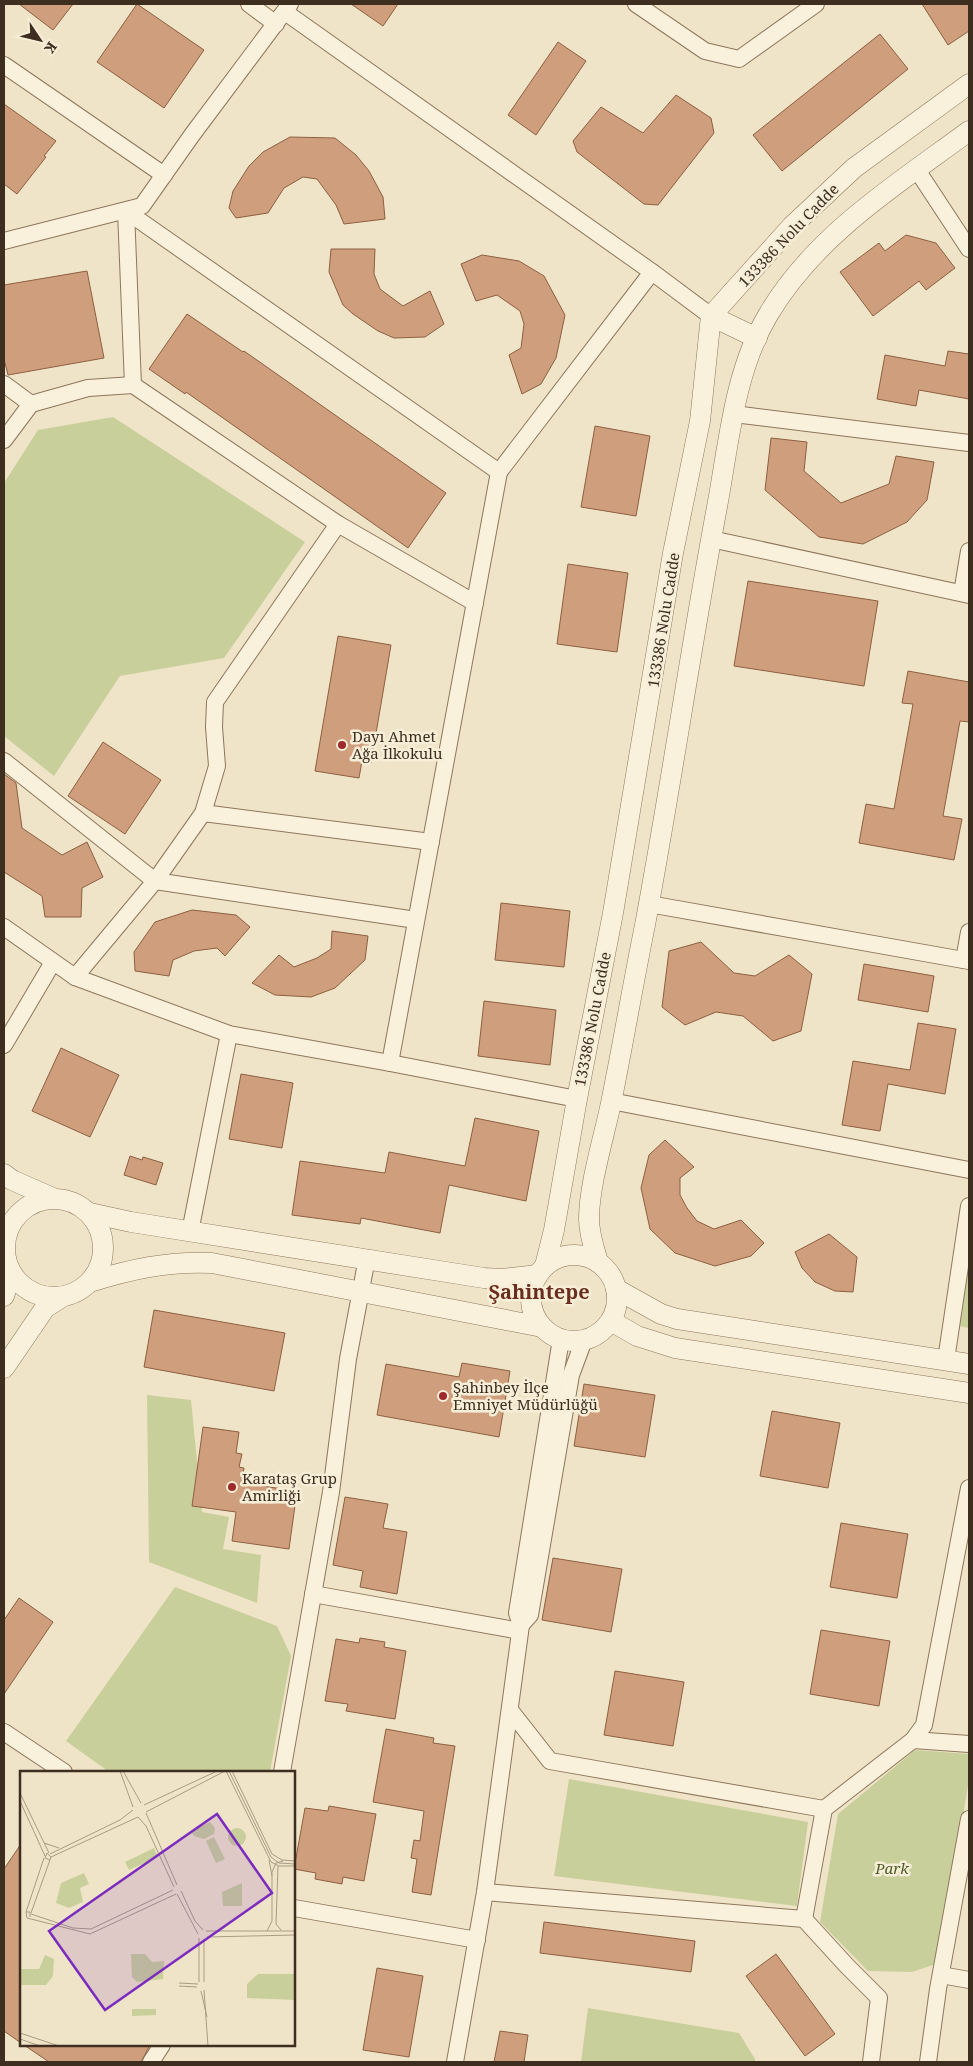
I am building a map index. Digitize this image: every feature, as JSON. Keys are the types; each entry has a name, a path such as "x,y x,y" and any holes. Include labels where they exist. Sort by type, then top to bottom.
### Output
{"street":[{"path":"248,4 284,13 652,272 711,316 757,338"},
{"path":"636,4 706,51 739,59 812,5"},
{"path":"4,241 142,206 284,13"},
{"path":"4,65 164,175"},
{"name":"133386 Nolu Cadde","path":"542,1271 554,1230 613,913 673,553 700,421 711,316 792,226 854,168 969,84"},
{"path":"598,1262 592,1242 589,1219 591,1195 611,1101 648,904 734,414 748,355 768,315 792,281 817,251 863,209 969,131"},
{"path":"916,170 969,249"},
{"path":"126,211 133,386"},
{"path":"126,211 499,472"},
{"path":"390,1063 499,472 652,272"},
{"path":"4,384 31,404"},
{"path":"4,440 31,404 88,388 133,386 338,524 475,604"},
{"path":"734,414 969,443"},
{"path":"75,977 155,881 202,813 217,766 214,727 215,702 338,524"},
{"path":"711,540 966,594 969,551"},
{"path":"4,761 155,881 416,920"},
{"path":"202,813 431,842"},
{"path":"648,904 967,960 969,932"},
{"path":"4,927 75,977 229,1034 577,1099"},
{"path":"4,1044 53,962"},
{"path":"190,1232 229,1034"},
{"path":"611,1101 969,1170"},
{"path":"4,1174 12,1180 53,1198 73,1202 90,1213 131,1222 484,1278 502,1279 542,1271"},
{"path":"53,1198 32,1203 16,1215 5,1232 4,1254 11,1274 25,1288 43,1297 62,1297"},
{"path":"946,1360 969,1206"},
{"path":"4,1368 45,1308 62,1297 78,1292 90,1282 100,1266 104,1248 100,1229 90,1213"},
{"path":"576,1255 598,1262 606,1269 616,1289 617,1300 611,1321 604,1330 584,1340 572,1341 551,1335 536,1318 531,1296 533,1285 542,1271 554,1260 576,1255"},
{"path":"282,1771 331,1492 348,1359 367,1258"},
{"path":"90,1282 142,1267 190,1262 212,1263 542,1327"},
{"path":"4,1296 11,1274"},
{"path":"616,1289 661,1314 677,1319 969,1364"},
{"path":"611,1321 637,1336 675,1348 969,1393"},
{"path":"455,2062 477,1940 521,1628 517,1613 561,1339"},
{"path":"521,1628 530,1615 571,1375 584,1340"},
{"path":"804,1919 824,1809 913,1740 924,1725 969,1488"},
{"path":"313,1594 521,1628"},
{"path":"510,1710 550,1761 824,1809"},
{"path":"4,1732 62,1771"},
{"path":"913,1740 969,1744"},
{"path":"928,2062 940,1975 969,1819"},
{"path":"484,1892 804,1919 879,1998 871,2062"},
{"path":"295,1908 477,1940"},
{"path":"940,1975 969,1980"},
{"path":"151,2062 161,2046"}],"green space":[{"path":"113,417 305,542 224,658 120,676 54,776 4,736 4,483 38,430"},
{"path":"969,1263 969,1328 958,1326"},
{"path":"147,1395 191,1400 202,1512 229,1517 223,1549 261,1555 257,1603 149,1562"},
{"path":"175,1587 277,1626 291,1656 270,1771 108,1771 66,1741"},
{"name":"Park","path":"915,1750 969,1754 969,1779 939,1963 912,1972 868,1971 820,1922 838,1814"},
{"path":"569,1779 808,1822 797,1906 554,1876"},
{"path":"588,2008 739,2033 755,2062 581,2062"}],"building":[{"path":"19,4 73,4 53,30"},
{"path":"137,4 204,50 164,108 97,62"},
{"path":"351,4 398,4 383,26"},
{"path":"922,4 969,4 969,31 948,45"},
{"path":"880,34 908,69 782,171 753,135"},
{"path":"558,42 586,61 536,135 508,115"},
{"path":"676,95 711,118 714,133 658,205 644,204 577,152 573,141 601,107 643,133"},
{"path":"4,104 56,141 17,194 4,184"},
{"path":"290,137 335,138 356,155 369,171 383,197 385,219 344,224 336,205 317,179 303,177 284,188 268,213 236,218 229,208 233,191 249,166 263,152"},
{"path":"906,235 936,243 955,268 926,290 919,281 873,316 840,272 879,243 885,251"},
{"path":"331,249 375,249 374,274 380,289 403,306 430,291 444,324 425,337 394,338 378,331 343,305 329,272"},
{"path":"482,255 519,261 544,276 565,315 556,358 541,384 522,394 509,355 521,348 524,324 520,311 497,295 476,301 461,264"},
{"path":"87,271 104,358 8,375 4,359 4,285"},
{"path":"187,314 244,351 446,493 408,548 186,392 185,394 149,369"},
{"path":"948,351 969,354 969,399 919,390 916,406 877,399 885,355 945,366"},
{"path":"595,426 650,436 636,516 581,507"},
{"path":"771,438 807,442 804,471 841,503 889,484 896,456 934,462 927,500 907,522 863,544 819,537 765,490"},
{"path":"568,564 628,573 617,652 557,644"},
{"path":"748,581 878,601 864,686 734,666"},
{"path":"338,636 391,645 371,763 362,761 359,778 315,771"},
{"path":"908,671 969,682 969,722 960,721 943,816 962,819 954,860 859,843 866,804 894,809 913,704 902,703"},
{"path":"103,742 161,780 125,834 68,796"},
{"path":"4,774 16,783 22,828 62,855 87,842 103,877 82,888 81,917 45,917 42,896 4,872"},
{"path":"501,903 570,911 564,967 495,960"},
{"path":"192,910 236,915 250,927 225,956 217,948 194,951 173,960 169,976 135,971 134,952 155,922"},
{"path":"332,931 368,936 365,960 335,988 311,997 275,995 252,983 279,955 294,967 317,958 331,949"},
{"path":"701,942 734,973 755,976 789,955 812,974 801,1031 773,1041 743,1016 716,1012 685,1025 662,1007 669,951"},
{"path":"864,964 934,976 928,1012 858,1000"},
{"path":"484,1001 556,1010 550,1065 478,1056"},
{"path":"918,1023 956,1029 945,1094 888,1084 880,1131 842,1125 853,1061 910,1070"},
{"path":"61,1048 119,1075 90,1137 32,1111"},
{"path":"241,1074 293,1083 282,1148 229,1139"},
{"path":"475,1118 539,1131 526,1201 449,1185 440,1233 361,1218 360,1224 292,1215 300,1161 385,1173 389,1152 465,1166"},
{"path":"665,1140 694,1167 680,1178 680,1195 687,1208 697,1221 714,1229 741,1220 764,1243 751,1256 715,1266 675,1253 650,1229 641,1188 649,1155"},
{"path":"130,1156 142,1160 143,1157 163,1163 156,1185 124,1175"},
{"path":"829,1234 857,1257 853,1292 835,1291 815,1282 802,1268 795,1252"},
{"path":"154,1310 285,1333 274,1391 144,1367"},
{"name":"Şahinbey İlçe Emniyet Müdürlüğü","path":"462,1363 510,1371 499,1437 377,1415 386,1364 459,1377"},
{"path":"584,1384 655,1395 645,1457 574,1446"},
{"path":"772,1411 840,1423 828,1488 760,1476"},
{"name":"Karataş Grup Amirliği","path":"203,1427 239,1432 236,1453 242,1454 239,1467 244,1468 241,1483 297,1491 289,1549 232,1541 236,1512 192,1506"},
{"path":"345,1497 388,1504 383,1528 407,1532 397,1594 360,1587 363,1571 333,1565"},
{"path":"841,1523 908,1534 897,1598 830,1587"},
{"path":"553,1558 622,1569 611,1632 542,1620"},
{"path":"19,1598 53,1622 4,1694 4,1620"},
{"path":"821,1630 890,1641 879,1706 810,1694"},
{"path":"360,1638 385,1642 384,1647 406,1651 395,1719 346,1711 348,1704 325,1701 336,1639 359,1643"},
{"path":"615,1671 684,1682 673,1746 604,1735"},
{"path":"386,1729 434,1738 433,1743 455,1746 431,1895 412,1892 417,1859 411,1858 414,1840 420,1841 424,1811 373,1802"},
{"path":"329,1806 376,1814 364,1881 343,1877 342,1884 315,1879 316,1873 295,1869 305,1808 328,1811"},
{"path":"20,1845 20,2042 4,2031 4,1869"},
{"path":"544,1922 695,1941 691,1972 540,1953"},
{"path":"776,1954 835,2034 805,2056 746,1976"},
{"path":"377,1968 423,1976 409,2057 363,2050"},
{"path":"500,2031 528,2035 524,2062 494,2062"},
{"path":"25,2046 149,2046 141,2062 49,2062"}],"place":[{"name":"Dayı Ahmet Ağa İlkokulu","path":"342,745"},
{"name":"Şahinbey İlçe Emniyet Müdürlüğü","path":"443,1396"},
{"name":"Karataş Grup Amirliği","path":"232,1487"}],"district":[{"name":"Şahintepe","path":"539,1291"}]}
